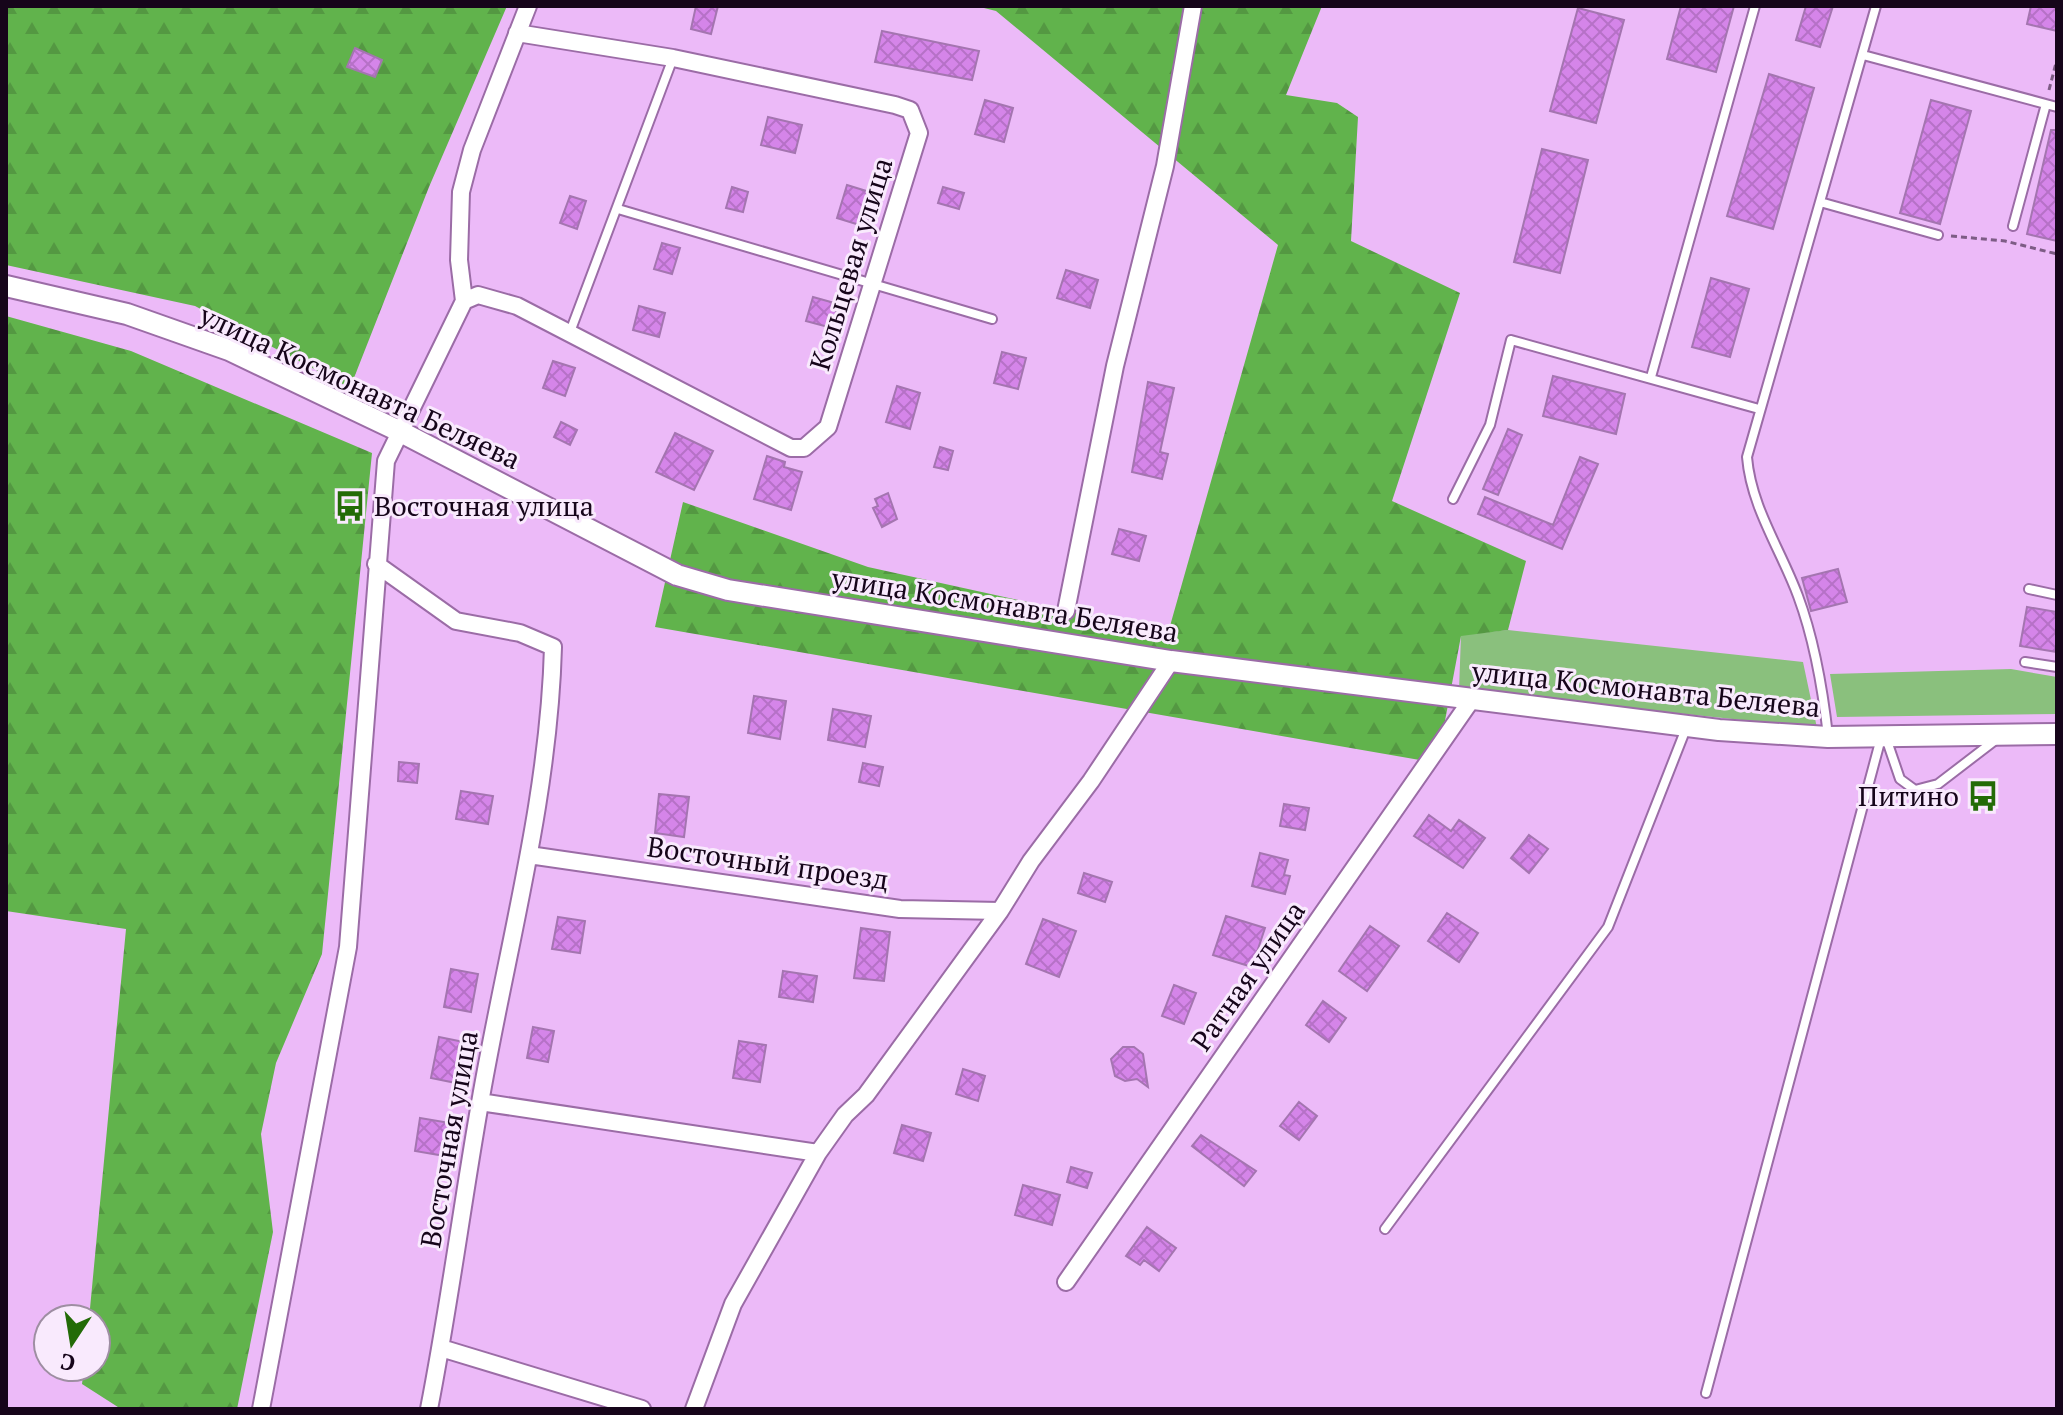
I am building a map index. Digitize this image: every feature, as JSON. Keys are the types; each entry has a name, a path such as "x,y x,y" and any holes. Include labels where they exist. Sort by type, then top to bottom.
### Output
{"street":[{"path":"261,1409 348,947 386,461 464,301 459,260 461,192 472,150 528,6"},
{"path":"1066,611 1115,366 1165,166 1193,6"},
{"name":"Кольцевая улица","path":"464,301 478,295 493,298 569,333 791,448 804,448 828,427 919,133 910,110 673,58 517,33"},
{"name":"улица Космонавта Беляева","path":"6,286 127,314 229,350 401,432 677,575 728,590 1171,661 1687,726 1828,737 2057,734"},
{"name":"Восточная улица","path":"376,564 456,621 520,633 553,647 552,686 529,855 480,1102 429,1409"},
{"path":"694,1409 733,1304 818,1153 845,1115 866,1095 1000,911 1031,861 1091,781 1171,661"},
{"name":"Ратная улица","path":"1066,1282 1472,699"},
{"name":"Восточный проезд","path":"529,855 900,909 1000,911"},
{"path":"480,1102 818,1153"},
{"path":"441,1348 642,1409"}],"lane":[{"path":"1651,377 1755,6"},
{"path":"1828,737 1825,705 1799,599 1749,483 1747,457 1876,6"},
{"path":"1863,55 2057,107"},
{"path":"569,333 673,58"},
{"path":"2013,226 2046,104"},
{"path":"1820,202 1938,235"},
{"path":"618,209 873,281 992,319"},
{"path":"1453,499 1490,425 1511,340 1759,409"},
{"path":"2029,589 2057,595"},
{"path":"2025,662 2057,667"},
{"path":"1385,1229 1608,927 1687,726"},
{"path":"1883,737 1900,779 1915,790 1938,784 2002,734"},
{"path":"1706,1393 1883,737"}],"path":[{"path":"2046,104 2057,59"},
{"path":"1938,235 2005,241 2057,254"}],"green space":[{"path":"6,6 507,6 429,187 350,388 195,306 6,265"},
{"path":"976,6 1322,6 1286,95 1337,103 1358,117 1351,241 1460,293 1392,501 1526,561 1508,630 1461,636 1437,763 655,627 683,502 868,567 1168,633 1278,245 996,11"},
{"path":"6,316 131,351 372,453 322,954 276,1063 261,1134 273,1232 237,1409 121,1409 82,1384 112,1383 112,1303 91,1303 126,929 6,911"},
{"path":"1508,630 1803,662 1817,728 1459,690 1461,635"},
{"path":"2011,669 2057,677 2057,714 1837,717 1830,674"}],"building":[{"path":"696,6 718,6 711,34 691,29"},
{"path":"1681,6 1734,6 1716,72 1667,59"},
{"path":"1806,6 1833,6 1820,47 1796,40"},
{"path":"2031,6 2057,6 2057,31 2027,24"},
{"path":"1578,8 1624,20 1596,123 1550,111"},
{"path":"882,31 979,51 972,80 875,62"},
{"path":"355,48 382,60 375,77 347,67"},
{"path":"1769,74 1814,88 1773,229 1727,216"},
{"path":"985,100 1013,108 1004,142 975,134"},
{"path":"1931,100 1971,111 1940,224 1900,213"},
{"path":"768,117 802,125 795,153 761,145"},
{"path":"2051,130 2057,130 2057,241 2027,234"},
{"path":"1542,149 1588,160 1560,273 1514,262"},
{"path":"847,185 876,194 866,227 837,218"},
{"path":"732,187 748,192 743,212 726,208"},
{"path":"943,187 964,193 959,209 938,203"},
{"path":"570,196 586,201 577,229 560,223"},
{"path":"662,243 680,248 672,274 654,269"},
{"path":"1066,270 1098,280 1090,308 1057,298"},
{"path":"1711,278 1749,289 1730,357 1692,347"},
{"path":"813,297 838,304 832,328 806,321"},
{"path":"639,306 665,313 659,337 633,330"},
{"path":"1002,352 1026,358 1018,389 994,383"},
{"path":"553,361 575,368 565,396 543,388"},
{"path":"1553,376 1625,394 1616,434 1543,416"},
{"path":"1148,382 1174,388 1160,452 1168,454 1162,479 1132,472"},
{"path":"897,386 920,393 910,429 886,422"},
{"path":"561,422 577,430 570,445 554,437"},
{"path":"1508,429 1522,435 1498,495 1483,489"},
{"path":"675,433 713,451 694,490 656,472"},
{"path":"940,447 953,451 948,470 934,467"},
{"path":"767,456 785,462 784,467 802,472 791,510 754,499"},
{"path":"1580,457 1598,464 1562,549 1478,514 1485,497 1553,525"},
{"path":"888,493 897,519 882,527 873,508 878,506 875,499"},
{"path":"1119,529 1146,536 1139,561 1112,554"},
{"path":"1838,569 1847,602 1811,611 1802,578"},
{"path":"2027,607 2057,612 2057,652 2020,646"},
{"path":"754,696 786,701 780,739 748,733"},
{"path":"833,709 871,716 865,747 828,740"},
{"path":"399,762 419,764 417,783 398,781"},
{"path":"863,763 883,767 879,786 859,782"},
{"path":"461,791 493,796 488,824 456,819"},
{"path":"659,794 689,797 684,837 655,833"},
{"path":"1284,804 1309,808 1305,830 1280,826"},
{"path":"1429,815 1451,831 1459,820 1485,838 1463,868 1414,836"},
{"path":"1529,835 1548,849 1529,873 1511,858"},
{"path":"1260,853 1288,860 1284,875 1290,876 1285,894 1252,886"},
{"path":"1084,873 1112,882 1105,902 1078,893"},
{"path":"1447,913 1478,933 1459,962 1428,941"},
{"path":"1226,916 1265,928 1252,967 1213,955"},
{"path":"558,917 585,921 580,953 552,949"},
{"path":"1043,919 1076,931 1059,977 1026,964"},
{"path":"1370,926 1399,946 1367,991 1339,971"},
{"path":"861,928 890,932 884,981 854,978"},
{"path":"451,969 478,974 471,1012 444,1007"},
{"path":"783,971 817,976 813,1002 779,997"},
{"path":"1174,985 1196,993 1184,1024 1162,1016"},
{"path":"1323,1001 1346,1018 1329,1042 1306,1025"},
{"path":"533,1027 554,1031 548,1062 527,1058"},
{"path":"439,1037 464,1042 456,1083 431,1078"},
{"path":"739,1041 766,1045 760,1082 733,1078"},
{"path":"1123,1047 1134,1047 1143,1054 1148,1087 1137,1079 1125,1081 1115,1076 1111,1059"},
{"path":"963,1069 985,1076 978,1101 956,1094"},
{"path":"1299,1102 1317,1116 1299,1140 1280,1126"},
{"path":"420,1118 450,1123 445,1156 415,1151"},
{"path":"902,1125 931,1133 923,1161 894,1153"},
{"path":"1201,1135 1256,1171 1244,1186 1192,1146"},
{"path":"1071,1167 1092,1173 1087,1188 1067,1182"},
{"path":"1023,1185 1060,1195 1052,1225 1015,1215"},
{"path":"1147,1227 1176,1248 1159,1271 1144,1260 1140,1265 1126,1256"}],"place":[{"name":"Восточная улица","path":"350,506"},
{"name":"Питино","path":"1983,796"}]}
